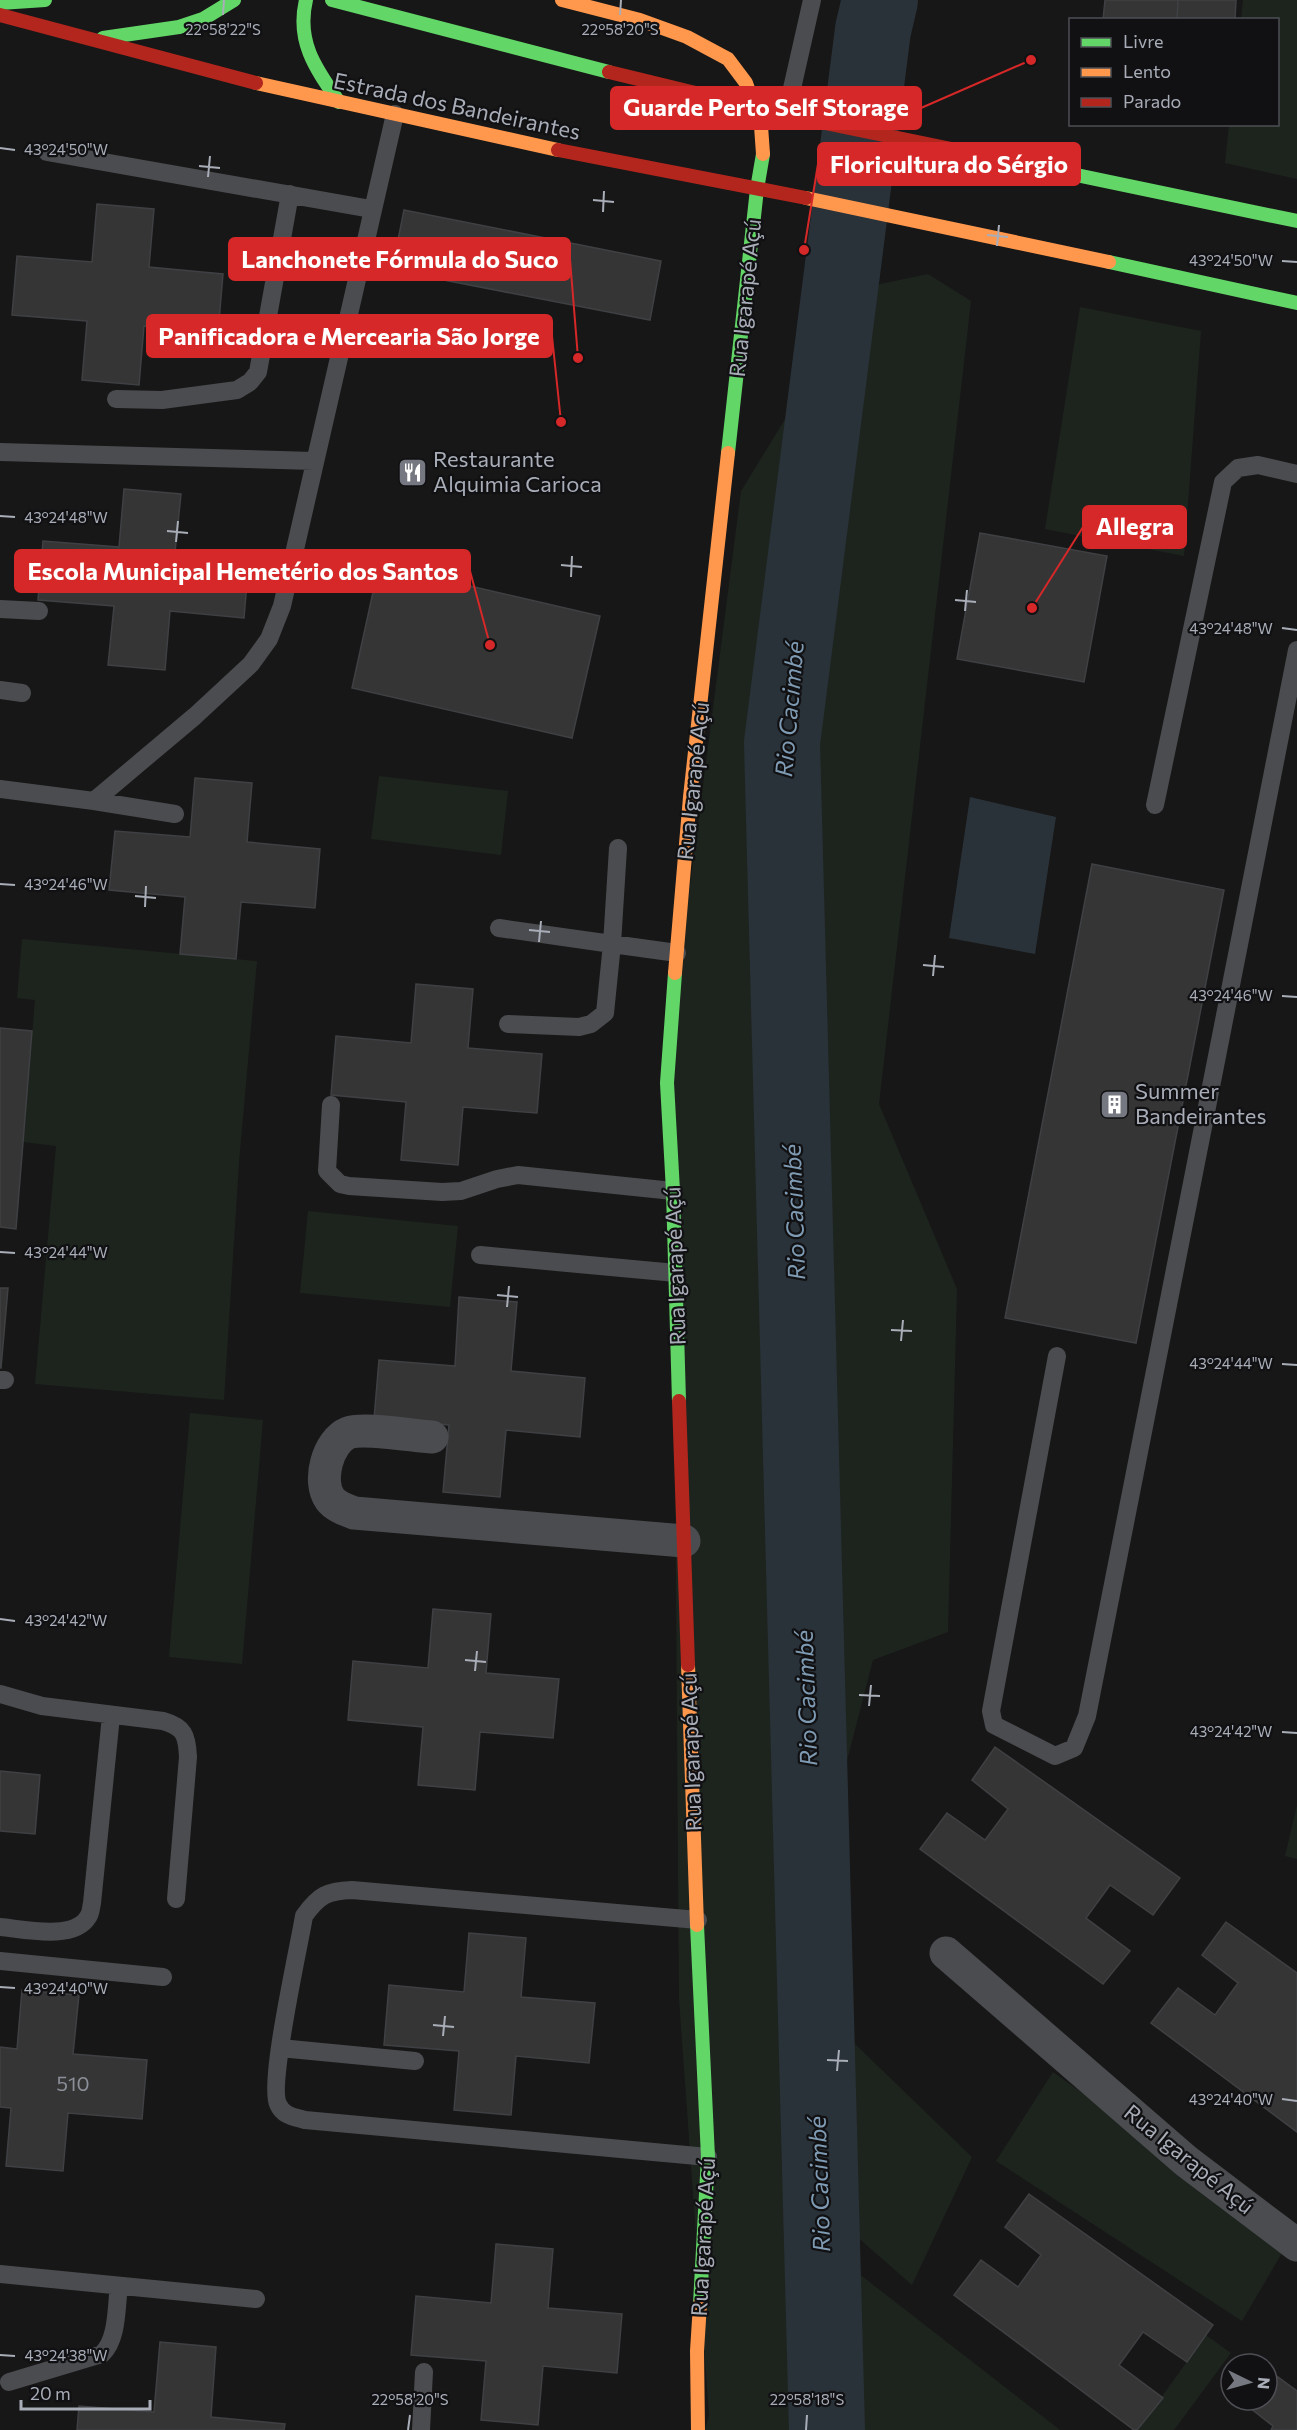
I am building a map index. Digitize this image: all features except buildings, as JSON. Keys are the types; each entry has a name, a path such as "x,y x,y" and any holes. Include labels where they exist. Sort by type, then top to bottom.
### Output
{"main road":[{"path":"0,3 45,0"},
{"path":"87,40 179,27 203,18 234,0"},
{"path":"306,0 302,32 315,65 339,102"},
{"path":"332,0 754,108 1297,221"},
{"name":"Rua Igarapé Açú","path":"562,0 640,20 687,37 728,59 746,83 761,126 764,150 757,189 690,796 667,1083 673,1191 708,2157 697,2351 699,2430"},
{"name":"Estrada dos Bandeirantes","path":"0,15 87,40 339,102 628,165 873,211 1297,303"}],"street":[{"path":"432,1437 349,1432 337,1440 330,1453 326,1468 329,1498 340,1507 354,1513 684,1541"},
{"name":"Rua Igarapé Açú","path":"946,1953 1186,2160 1297,2245"}],"lane":[{"path":"786,115 812,0"},
{"path":"94,801 195,716 251,664 269,639 282,606 371,209 395,114"},
{"path":"47,152 371,209"},
{"path":"116,399 162,400 237,390 250,382 258,372 290,194"},
{"path":"0,452 314,461"},
{"path":"1155,805 1223,482 1238,468 1258,465 1297,474"},
{"path":"0,609 39,611"},
{"path":"1057,1356 990,1711 994,1725 1055,1756 1074,1748 1087,1716 1297,650"},
{"path":"0,690 22,693"},
{"path":"0,789 175,814"},
{"path":"508,1024 579,1027 591,1024 605,1013 618,848"},
{"path":"499,928 676,953"},
{"path":"331,1105 327,1171 340,1184 442,1192 461,1191 497,1179 518,1175 673,1191"},
{"path":"480,1255 676,1273"},
{"path":"0,1694 42,1706 162,1721 177,1725 187,1739 188,1757 176,1899"},
{"path":"0,1927 55,1932 75,1928 88,1917 92,1903 111,1716"},
{"path":"698,1920 352,1890 332,1891 315,1900 304,1916 280,2048 275,2091 278,2105 287,2116 305,2120 708,2157"},
{"path":"0,1961 163,1977"},
{"path":"280,2048 415,2061"},
{"path":"0,2274 256,2299"},
{"path":"9,2382 102,2354 109,2348 119,2286"},
{"path":"421,2430 424,2372"}],"shaded area":[{"path":"1243,0 1297,0 1297,179 1225,163 1229,126 1279,126 1279,18 1241,18"},
{"path":"928,274 971,301 879,1104 957,1289 948,1632 873,1660 825,1846 840,2259 1060,2430 705,2430 709,2415 679,1999 672,1026 741,491 866,287"},
{"path":"1080,307 1201,331 1184,556 1045,529"},
{"path":"379,776 508,791 501,855 371,839"},
{"path":"970,797 1056,817 1035,954 949,938"},
{"path":"22,939 257,961 239,1162 224,1400 35,1384 56,1146 23,1142 35,1000 17,998"},
{"path":"308,1211 458,1226 450,1307 300,1293"},
{"path":"190,1413 263,1420 242,1664 169,1657"},
{"path":"1297,1805 1297,1859 1285,1856"},
{"path":"853,2042 972,2157 912,2285 855,2235"},
{"path":"1053,2072 1289,2241 1242,2321 996,2161"},
{"path":"1206,2335 1230,2352 1219,2352 1219,2369 1174,2430 1138,2430"}],"waterway":[{"name":"Rio Cacimbé","path":"827,2430 782,743 873,30 880,0"}],"traffic: fast":[{"path":"0,3 45,0"},
{"path":"103,38 179,27 203,19 234,0"},
{"path":"306,0 304,15 306,42 316,66 339,102"},
{"path":"332,0 609,72"},
{"path":"971,153 1297,221"},
{"path":"728,453 757,189 763,154"},
{"path":"1109,262 1297,303"},
{"path":"675,973 667,1083 673,1191 679,1401"},
{"path":"697,1925 708,2157 700,2304"}],"traffic: slow":[{"path":"562,0 640,20 687,37 728,59 746,83 761,126 763,154"},
{"path":"256,83 558,150"},
{"path":"806,198 1109,262"},
{"path":"675,973 690,797 728,453"},
{"path":"688,1665 697,1925"},
{"path":"698,2430 697,2351 700,2304"}],"traffic: jam":[{"path":"0,15 256,83"},
{"path":"609,72 786,115 971,153"},
{"path":"558,150 806,198"},
{"path":"679,1401 688,1665"}],"place":[{"name":"Guarde Perto Self Storage","path":"1031,60"},
{"name":"Floricultura do Sérgio","path":"804,250"},
{"name":"Lanchonete Fórmula do Suco","path":"578,358"},
{"name":"Panificadora e Mercearia São Jorge","path":"561,422"},
{"name":"Restaurante Alquimia Carioca","path":"412,472"},
{"name":"Allegra","path":"1032,608"},
{"name":"Escola Municipal Hemetério dos Santos","path":"490,645"},
{"name":"Summer Bandeirantes","path":"1114,1104"}]}
